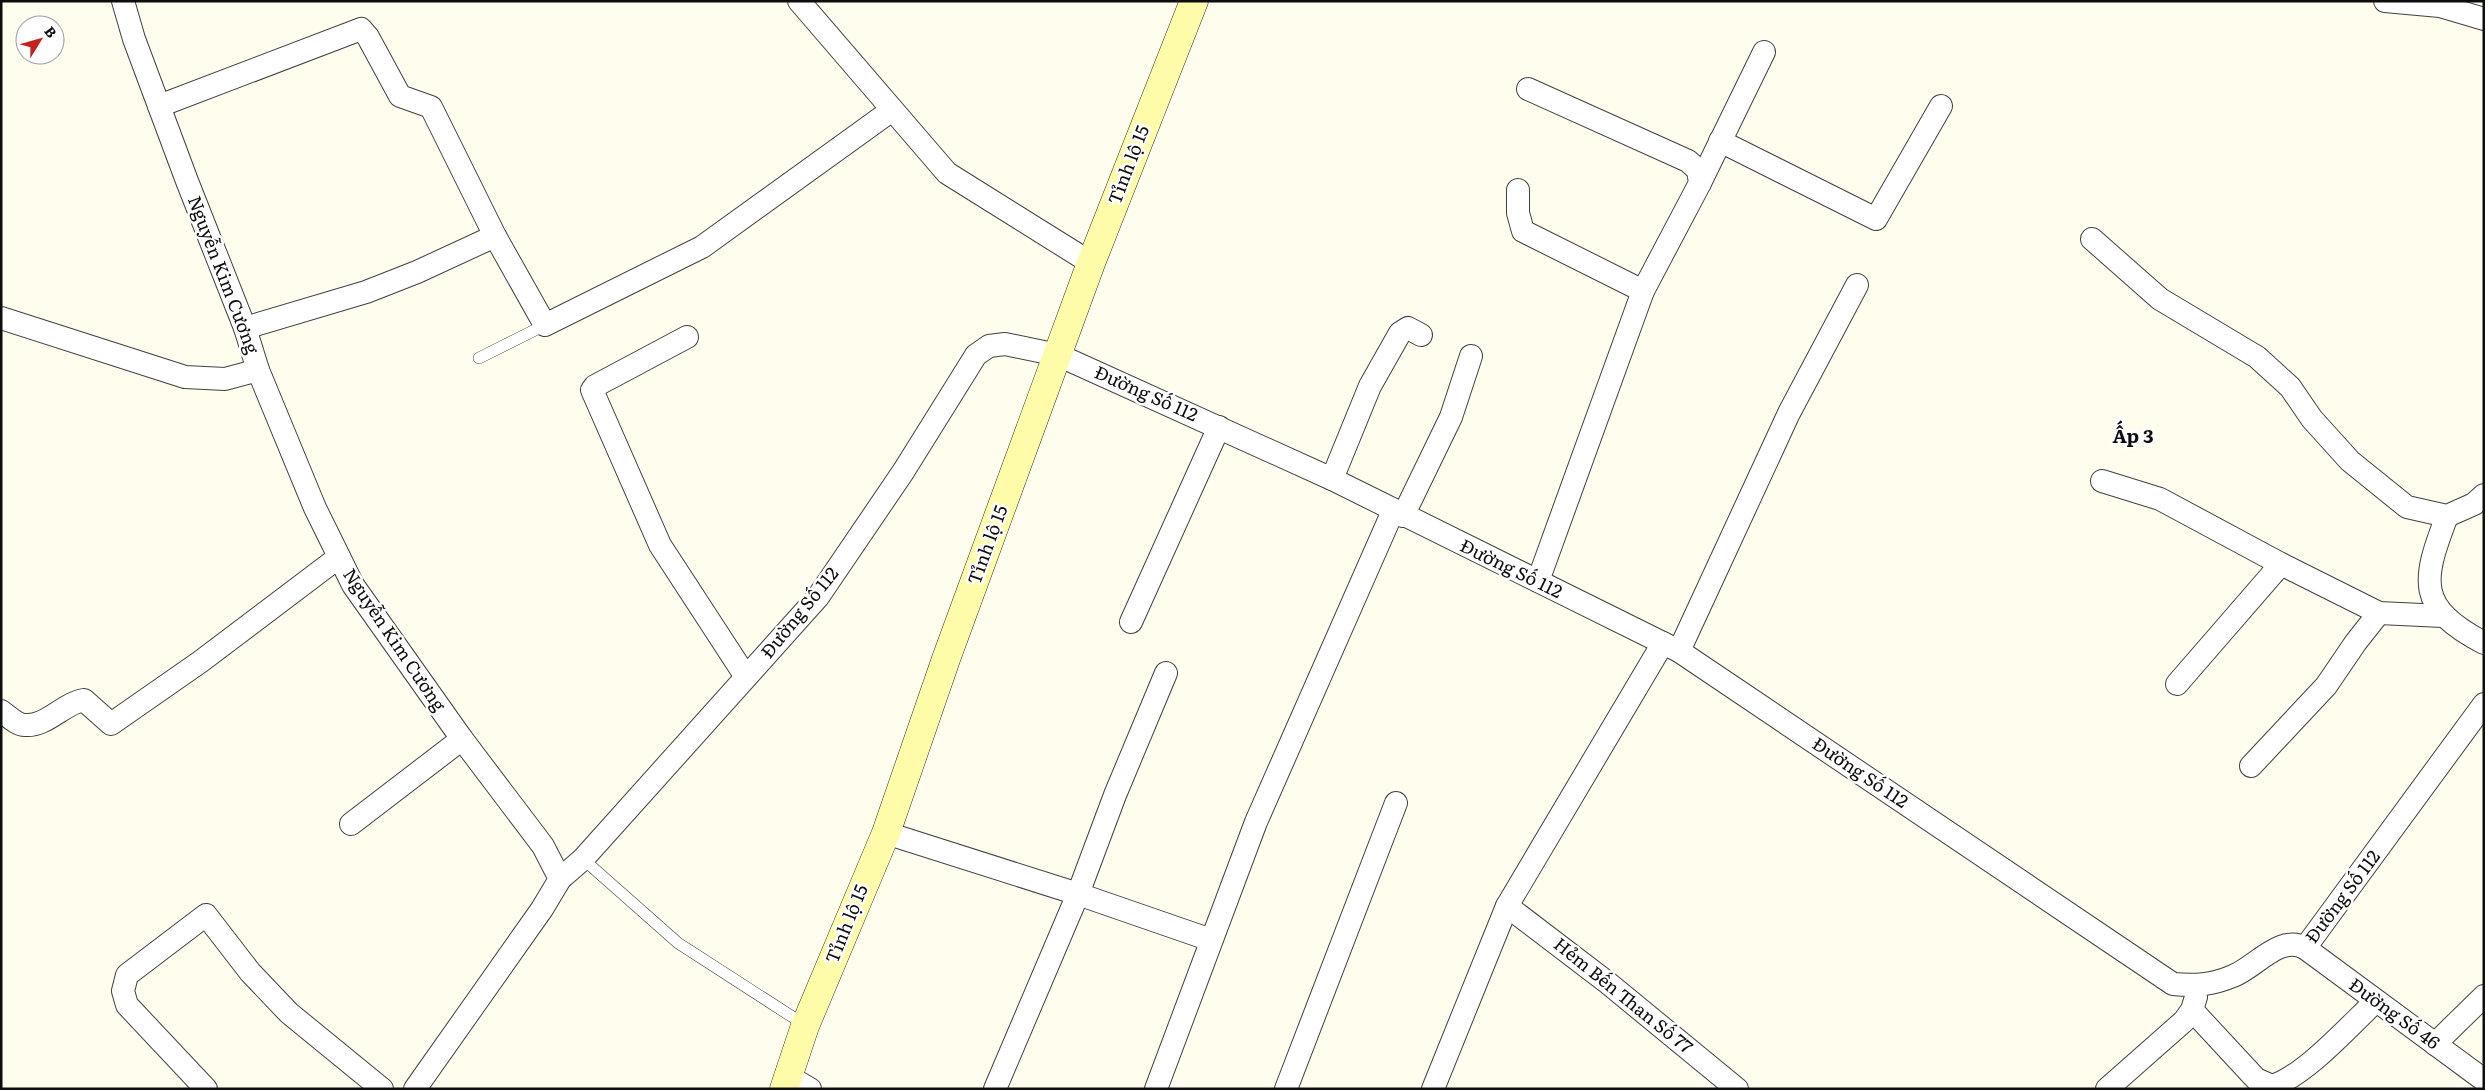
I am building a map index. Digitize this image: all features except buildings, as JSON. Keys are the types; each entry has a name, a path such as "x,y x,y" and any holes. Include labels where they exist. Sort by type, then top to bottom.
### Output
{"main road":[{"name":"Tỉnh lộ 15","path":"794,1085 805,1026 886,833 946,659 1091,262 1194,1"}],"street":[{"name":"Nguyễn Kim Cương","path":"123,1 159,106 245,328 258,370 315,508 353,585 462,739 543,846 560,879"},
{"path":"799,1 947,173 1091,262"},
{"path":"2385,1 2440,6 2484,19"},
{"path":"159,106 361,29 368,37 400,96 431,107 495,236 545,325 702,247 892,110"},
{"path":"1538,581 1643,291 1700,183 1764,52"},
{"path":"1528,89 1688,161 1698,170 1700,183"},
{"path":"1720,141 1876,219 1940,106"},
{"path":"1518,190 1518,213 1522,231 1643,291"},
{"path":"245,328 366,292 417,272 495,236"},
{"path":"2092,239 2160,299 2257,357 2290,387 2312,419 2350,461 2407,507 2447,516 2474,504 2484,495"},
{"path":"1433,1089 1507,906 1671,647 1857,285"},
{"path":"1,318 185,377 225,379 258,370"},
{"path":"1332,479 1370,386 1400,333 1408,328 1422,335"},
{"path":"687,337 595,386 592,390 660,545 746,677"},
{"name":"Đường Số 112","path":"560,879 582,859 818,597 903,472 976,355 989,346 1005,344 1058,355 1218,427 1332,479 1671,647 2173,984 2199,986 2235,976 2281,946 2298,944 2305,948 2484,704"},
{"path":"1156,1089 1256,822 1398,513 1451,417 1471,356"},
{"path":"1131,622 1218,427"},
{"path":"2102,480 2160,499 2281,564 2379,613 2442,616"},
{"path":"2447,516 2433,551 2429,577 2432,594 2442,616 2461,631 2484,643"},
{"path":"1,711 24,726 33,724 74,702 84,700 111,724 200,662 339,556"},
{"path":"2177,684 2281,564"},
{"path":"2251,766 2326,686 2356,642 2379,613"},
{"path":"995,1089 1078,894 1115,795 1166,673"},
{"path":"351,824 462,739"},
{"path":"1286,1089 1396,803"},
{"path":"886,833 1078,894 1211,940"},
{"path":"415,1089 542,909 560,879"},
{"name":"Hẻm Bến Than Số 77","path":"1507,906 1608,983 1737,1089"},
{"path":"206,1089 127,1005 123,991 127,975 206,914 250,972 289,1013 382,1089"},
{"name":"Đường Số 46","path":"2305,948 2484,1080"},
{"path":"2107,1089 2184,1020 2192,1010 2199,986"},
{"path":"2435,1044 2484,996"},
{"path":"2192,1010 2256,1079 2272,1086 2284,1082 2376,1001"},
{"path":"2479,1089 2484,1084"}],"lane":[{"path":"479,358 545,325"},
{"path":"582,859 678,943 805,1026"}],"district":[{"name":"Ấp 3","path":"2133,436"}]}
